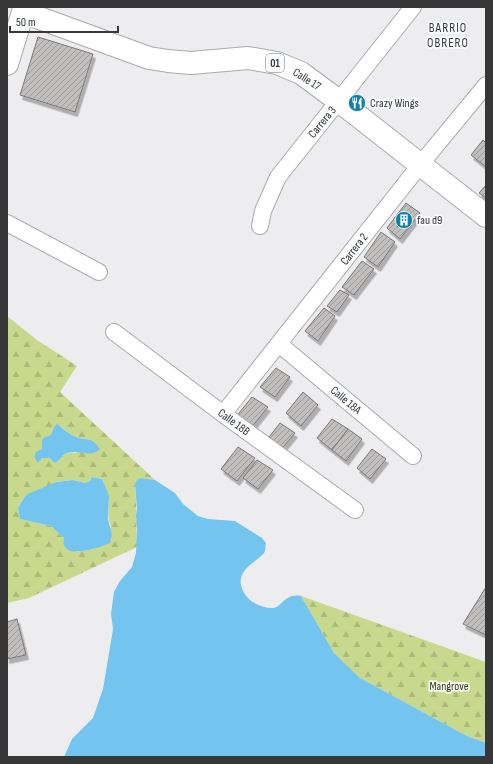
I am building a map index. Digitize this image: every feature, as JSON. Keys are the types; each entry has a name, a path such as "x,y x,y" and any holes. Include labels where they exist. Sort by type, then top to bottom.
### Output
{"highway":[{"name":"Calle 17","path":"24,9 149,58 191,63 248,58 278,63 301,73 339,100 486,216"},
{"name":"01","path":"7,64 24,9"}],"street":[{"name":"Carrera 3","path":"260,226 263,211 278,177 413,7"},
{"name":"Carrera 2","path":"223,414 420,165 486,85"},
{"path":"7,223 98,272"},
{"name":"Calle 18B","path":"114,332 223,414 356,510"},
{"name":"Calle 18A","path":"279,344 413,456"}],"green space":[{"path":"7,316 37,340 77,366 60,392 155,480 141,478 135,484 137,547 29,598 7,603","holes":["54,427 62,427 68,433 77,438 94,442 76,453 64,455 56,463 50,458 42,458 38,463 37,451 43,449 45,437 51,435","92,477 102,479 107,489 111,527 94,549 77,552 64,545 64,538 51,526 20,519 18,508 24,498 56,482 73,480 85,483 90,481"]},
{"name":"Mangrove","path":"301,596 486,662 486,743 467,736 360,678 334,653"}],"water":[{"path":"57,424 73,436 94,442 100,449 92,453 69,452 56,463 50,458 42,458 38,463 35,458 35,454 37,451 42,449 42,440 51,435"},
{"path":"92,477 102,479 109,496 108,519 112,535 110,543 86,551 72,551 67,549 64,544 64,538 51,526 20,519 18,508 28,494 56,482 73,480 85,483 90,481"},
{"path":"141,478 155,480 175,493 183,504 198,516 208,519 235,521 262,538 266,543 264,553 246,569 241,577 243,592 249,599 261,606 275,608 290,597 301,596 334,653 360,678 467,736 486,743 486,757 64,757 72,739 93,718 103,689 113,629 111,614 114,592 120,581 132,567 136,553 137,509 135,484 137,480"}],"building":[{"path":"38,37 93,54 75,112 20,95"},
{"path":"483,140 486,143 486,167 471,155"},
{"path":"486,185 486,198 479,193"},
{"name":"fau d9","path":"406,203 420,213 400,239 387,228"},
{"path":"381,232 395,242 378,267 364,257"},
{"path":"362,261 374,269 354,295 342,287"},
{"path":"340,290 349,295 337,312 327,306"},
{"path":"324,308 335,316 318,341 305,331"},
{"path":"276,368 290,377 275,397 260,387"},
{"path":"303,392 318,405 301,426 286,413"},
{"path":"252,397 268,407 251,428 235,418"},
{"path":"332,419 348,429 332,450 317,438"},
{"path":"280,423 295,433 280,451 266,441"},
{"path":"348,429 362,439 346,461 332,450"},
{"path":"238,447 255,458 237,481 221,469"},
{"path":"372,449 386,459 370,479 357,468"},
{"path":"257,460 273,470 258,489 243,478"},
{"path":"486,587 486,635 463,624"},
{"path":"17,619 26,655 7,659 7,622"}],"place":[{"name":"Crazy Wings","path":"357,103"},
{"name":"fau d9","path":"404,220"}],"district":[{"name":"BARRIO OBRERO","path":"448,34"}]}
